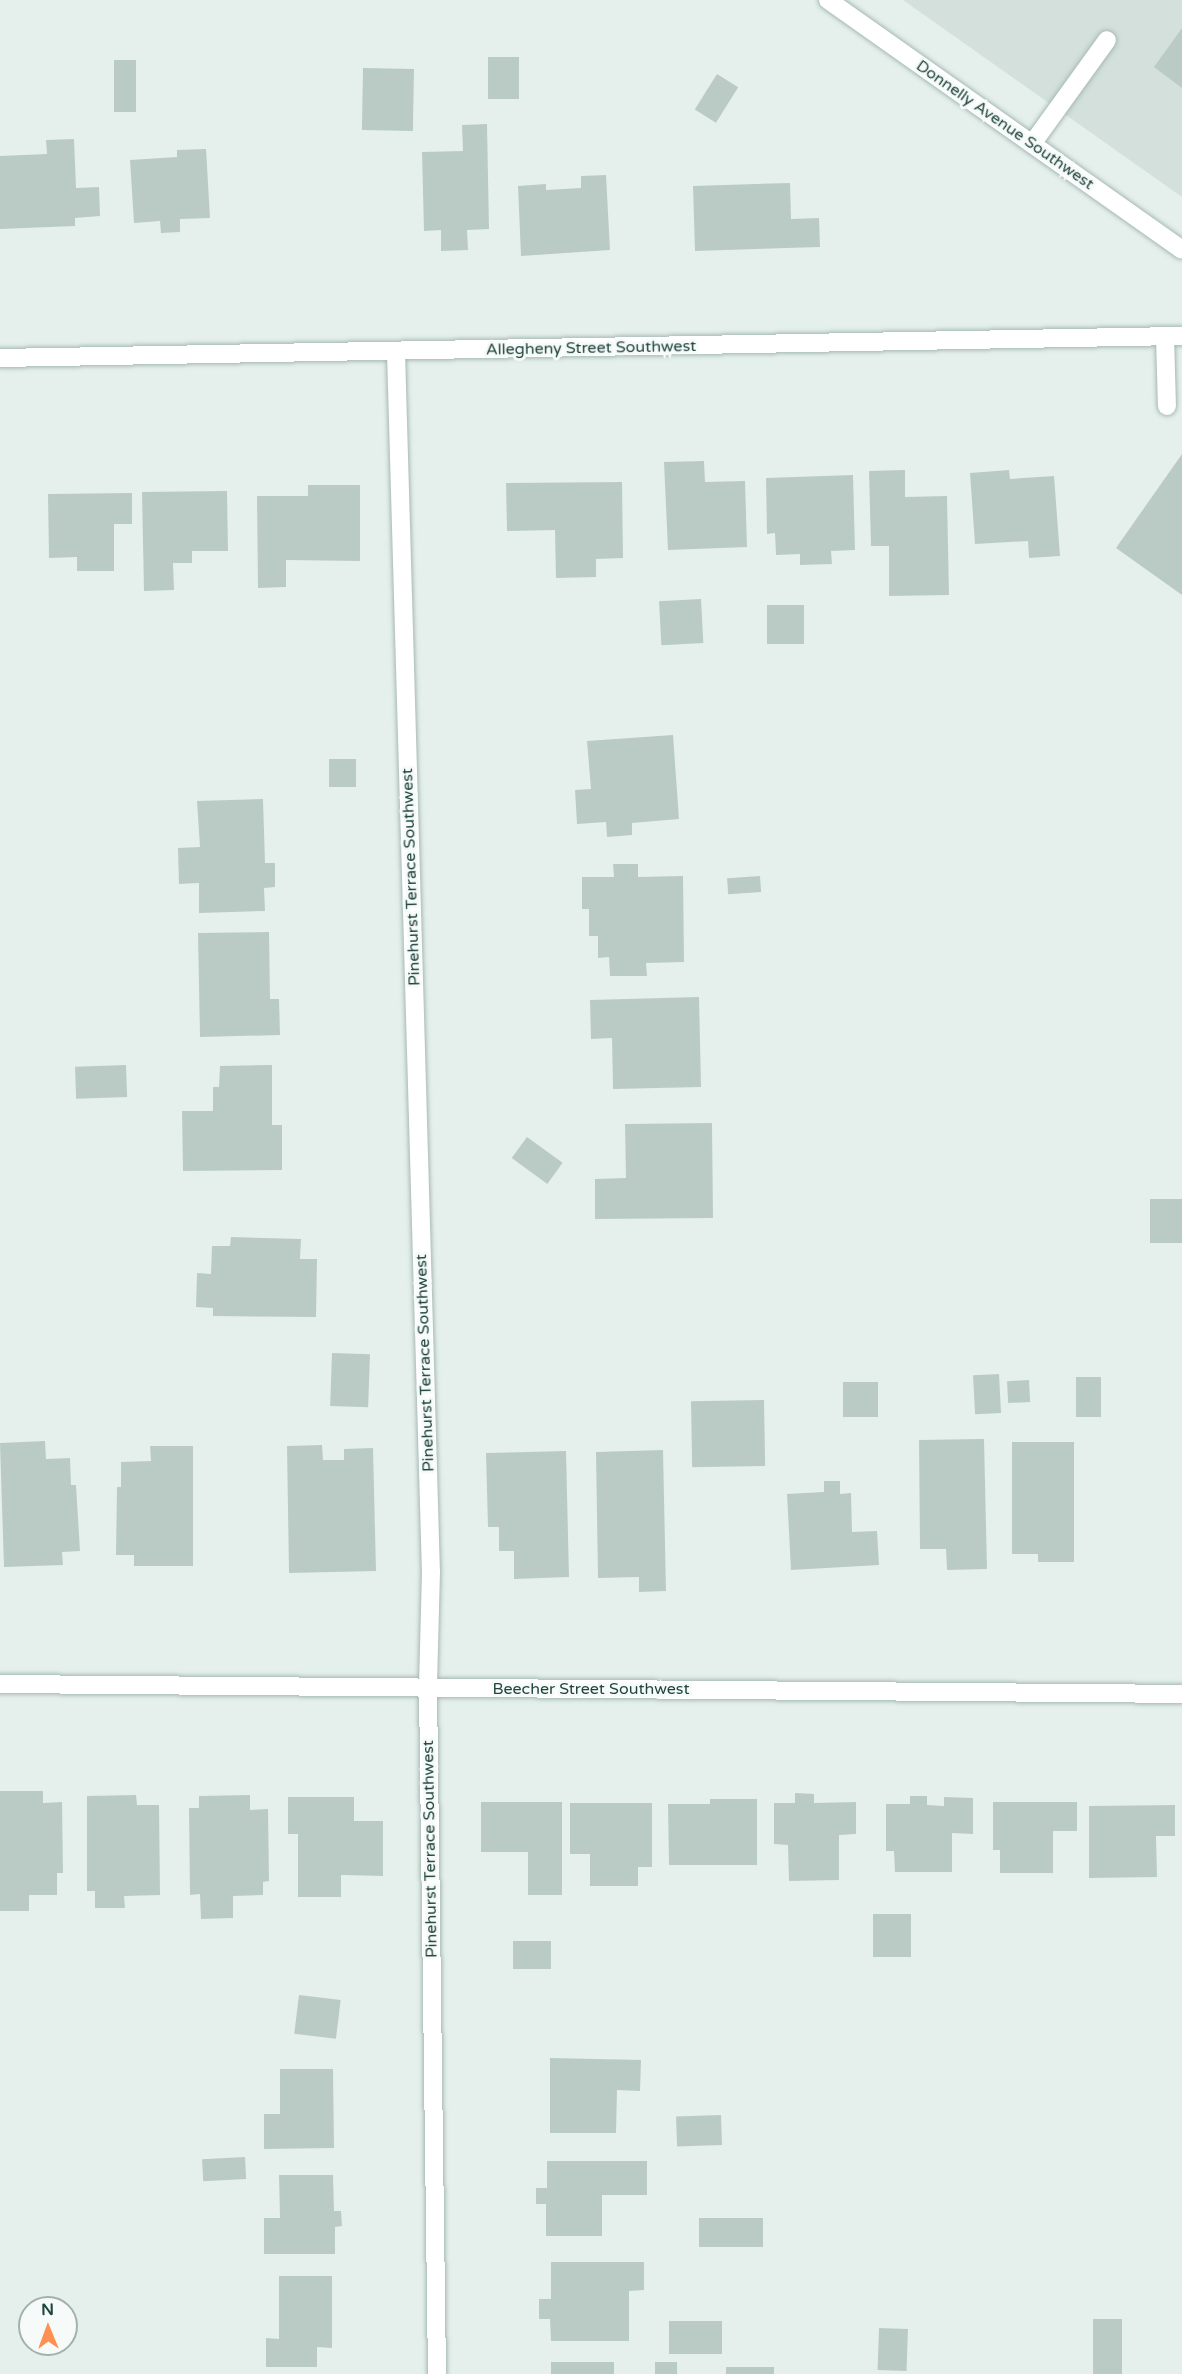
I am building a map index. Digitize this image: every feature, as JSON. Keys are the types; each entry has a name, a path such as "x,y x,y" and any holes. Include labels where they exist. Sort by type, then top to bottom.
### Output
{"street":[{"name":"Donnelly Avenue Southwest","path":"832,1 1182,250"},
{"path":"1032,144 1107,40"},
{"path":"1167,406 1174,336"},
{"name":"Allegheny Street Southwest","path":"0,358 1174,336"},
{"name":"Pinehurst Terrace Southwest","path":"396,352 431,1570 428,1688 437,2374"},
{"name":"Beecher Street Southwest","path":"0,1684 1182,1694"}],"shaded area":[{"path":"903,0 1182,0 1182,197"}],"building":[{"path":"1182,28 1182,88 1154,67"},
{"path":"488,57 519,57 519,99 488,99"},
{"path":"114,60 136,60 136,112 114,112"},
{"path":"363,68 414,69 413,131 362,130"},
{"path":"717,74 738,87 716,123 695,110"},
{"path":"487,124 489,229 467,230 468,250 441,251 441,230 424,231 422,152 463,151 462,125"},
{"path":"74,139 76,188 99,187 100,216 75,218 75,226 0,229 0,156 47,154 46,140"},
{"path":"206,149 210,218 180,219 180,232 161,233 160,221 134,223 130,160 177,157 177,150"},
{"path":"606,175 610,250 521,256 518,186 546,184 546,190 581,188 581,176"},
{"path":"790,183 791,219 819,218 820,247 695,251 693,186"},
{"path":"1182,454 1182,595 1116,548"},
{"path":"704,461 705,482 745,481 747,547 668,550 664,462"},
{"path":"905,470 905,497 947,496 949,595 889,596 889,546 871,546 869,471"},
{"path":"1009,470 1010,479 1054,476 1060,556 1029,558 1028,541 975,544 970,473"},
{"path":"853,475 855,550 831,551 832,564 800,565 800,554 776,555 775,533 767,534 766,478"},
{"path":"622,482 623,558 596,559 596,577 556,578 555,530 507,531 506,483"},
{"path":"308,485 360,485 360,561 286,560 286,587 258,588 257,496 308,496"},
{"path":"227,491 228,551 192,551 192,563 173,563 174,590 144,591 142,492"},
{"path":"132,493 132,524 114,524 114,571 77,571 77,557 49,558 48,494"},
{"path":"701,599 703,643 661,645 659,601"},
{"path":"767,605 804,605 804,644 767,644"},
{"path":"673,735 679,819 632,823 632,835 607,837 606,822 577,824 575,790 591,789 587,741"},
{"path":"329,759 356,759 356,787 329,787"},
{"path":"263,799 265,863 275,863 275,887 264,888 265,911 199,913 199,883 179,884 178,848 200,847 197,801"},
{"path":"613,864 638,864 638,877 683,876 684,962 646,963 647,976 610,976 609,957 598,958 598,936 589,936 589,909 582,909 582,877 614,877"},
{"path":"760,876 761,892 728,894 727,878"},
{"path":"269,932 270,999 279,999 280,1035 200,1037 198,933"},
{"path":"699,997 701,1087 613,1089 612,1038 591,1039 590,1000"},
{"path":"126,1065 127,1097 76,1099 75,1067"},
{"path":"272,1065 272,1125 282,1125 282,1170 183,1171 182,1111 213,1111 213,1087 219,1087 220,1066"},
{"path":"712,1123 713,1218 595,1219 595,1179 626,1178 625,1124"},
{"path":"527,1137 563,1163 547,1184 512,1158"},
{"path":"1150,1199 1182,1199 1182,1243 1150,1243"},
{"path":"231,1237 301,1239 300,1259 317,1259 316,1317 213,1316 213,1308 196,1307 197,1273 211,1274 212,1246 230,1246"},
{"path":"332,1353 370,1354 368,1407 330,1406"},
{"path":"999,1374 1001,1413 975,1414 973,1375"},
{"path":"1076,1377 1101,1377 1101,1417 1076,1417"},
{"path":"1029,1380 1030,1402 1008,1403 1007,1381"},
{"path":"843,1382 878,1382 878,1417 843,1417"},
{"path":"764,1400 765,1466 692,1467 691,1401"},
{"path":"984,1439 987,1569 947,1570 946,1549 920,1549 919,1440"},
{"path":"45,1441 46,1459 70,1458 71,1485 76,1485 80,1551 62,1552 63,1565 4,1567 0,1443"},
{"path":"1012,1442 1074,1442 1074,1562 1038,1562 1038,1554 1012,1554"},
{"path":"322,1445 323,1460 344,1460 344,1449 373,1448 376,1571 289,1573 287,1446"},
{"path":"150,1446 193,1446 193,1566 134,1566 134,1555 116,1555 117,1487 121,1487 121,1462 151,1461"},
{"path":"663,1450 666,1591 639,1592 639,1577 598,1578 596,1452"},
{"path":"566,1451 569,1577 514,1579 514,1551 499,1551 499,1527 488,1527 486,1453"},
{"path":"824,1481 840,1481 840,1494 851,1493 852,1532 877,1531 879,1565 791,1570 787,1494 824,1492"},
{"path":"0,1791 43,1791 43,1803 62,1802 63,1873 57,1873 57,1895 29,1895 29,1911 0,1911"},
{"path":"795,1793 814,1794 814,1803 856,1802 856,1834 839,1835 839,1880 789,1881 788,1845 774,1844 774,1803 795,1803"},
{"path":"136,1795 137,1805 159,1805 160,1895 124,1896 125,1908 95,1908 95,1891 87,1891 87,1796"},
{"path":"250,1795 250,1810 268,1809 269,1881 263,1882 263,1895 233,1896 233,1918 201,1919 200,1894 190,1895 189,1808 199,1808 199,1796"},
{"path":"910,1796 927,1796 927,1805 944,1806 944,1797 973,1798 973,1834 952,1833 952,1872 895,1872 894,1851 886,1851 886,1804 910,1804"},
{"path":"288,1797 354,1797 354,1821 383,1821 383,1876 341,1875 341,1897 298,1897 298,1834 288,1834"},
{"path":"710,1799 757,1799 757,1865 669,1865 668,1804 710,1804"},
{"path":"481,1802 562,1802 562,1895 528,1895 528,1852 481,1852"},
{"path":"993,1802 1077,1802 1077,1831 1053,1831 1053,1873 1000,1873 1000,1850 993,1850"},
{"path":"570,1803 652,1803 652,1867 638,1867 638,1886 590,1886 590,1854 570,1854"},
{"path":"1175,1805 1175,1836 1156,1836 1157,1877 1089,1878 1089,1806"},
{"path":"873,1914 911,1914 911,1957 873,1957"},
{"path":"513,1941 551,1941 551,1969 513,1969"},
{"path":"299,1995 341,2000 336,2039 294,2034"},
{"path":"550,2058 641,2060 640,2091 617,2090 616,2133 550,2133"},
{"path":"280,2069 333,2069 334,2148 264,2149 264,2114 280,2114"},
{"path":"721,2115 722,2145 677,2147 676,2117"},
{"path":"245,2157 246,2179 203,2181 202,2159"},
{"path":"547,2161 647,2161 647,2195 602,2195 602,2236 546,2236 546,2204 536,2204 536,2188 547,2188"},
{"path":"279,2175 333,2175 334,2211 341,2211 342,2226 335,2227 335,2254 264,2254 264,2218 280,2218"},
{"path":"699,2218 763,2218 763,2247 699,2247"},
{"path":"551,2262 644,2262 644,2290 629,2291 629,2341 551,2341 550,2319 539,2319 539,2299 551,2299"},
{"path":"279,2276 332,2276 332,2348 317,2347 317,2367 266,2367 266,2338 279,2339"},
{"path":"1093,2319 1122,2319 1122,2374 1093,2374"},
{"path":"669,2321 722,2321 722,2354 669,2354"},
{"path":"879,2328 908,2329 907,2371 878,2370"},
{"path":"551,2362 614,2362 614,2374 551,2374"},
{"path":"655,2362 677,2362 677,2374 655,2374"},
{"path":"726,2367 774,2367 774,2374 726,2374"}]}
